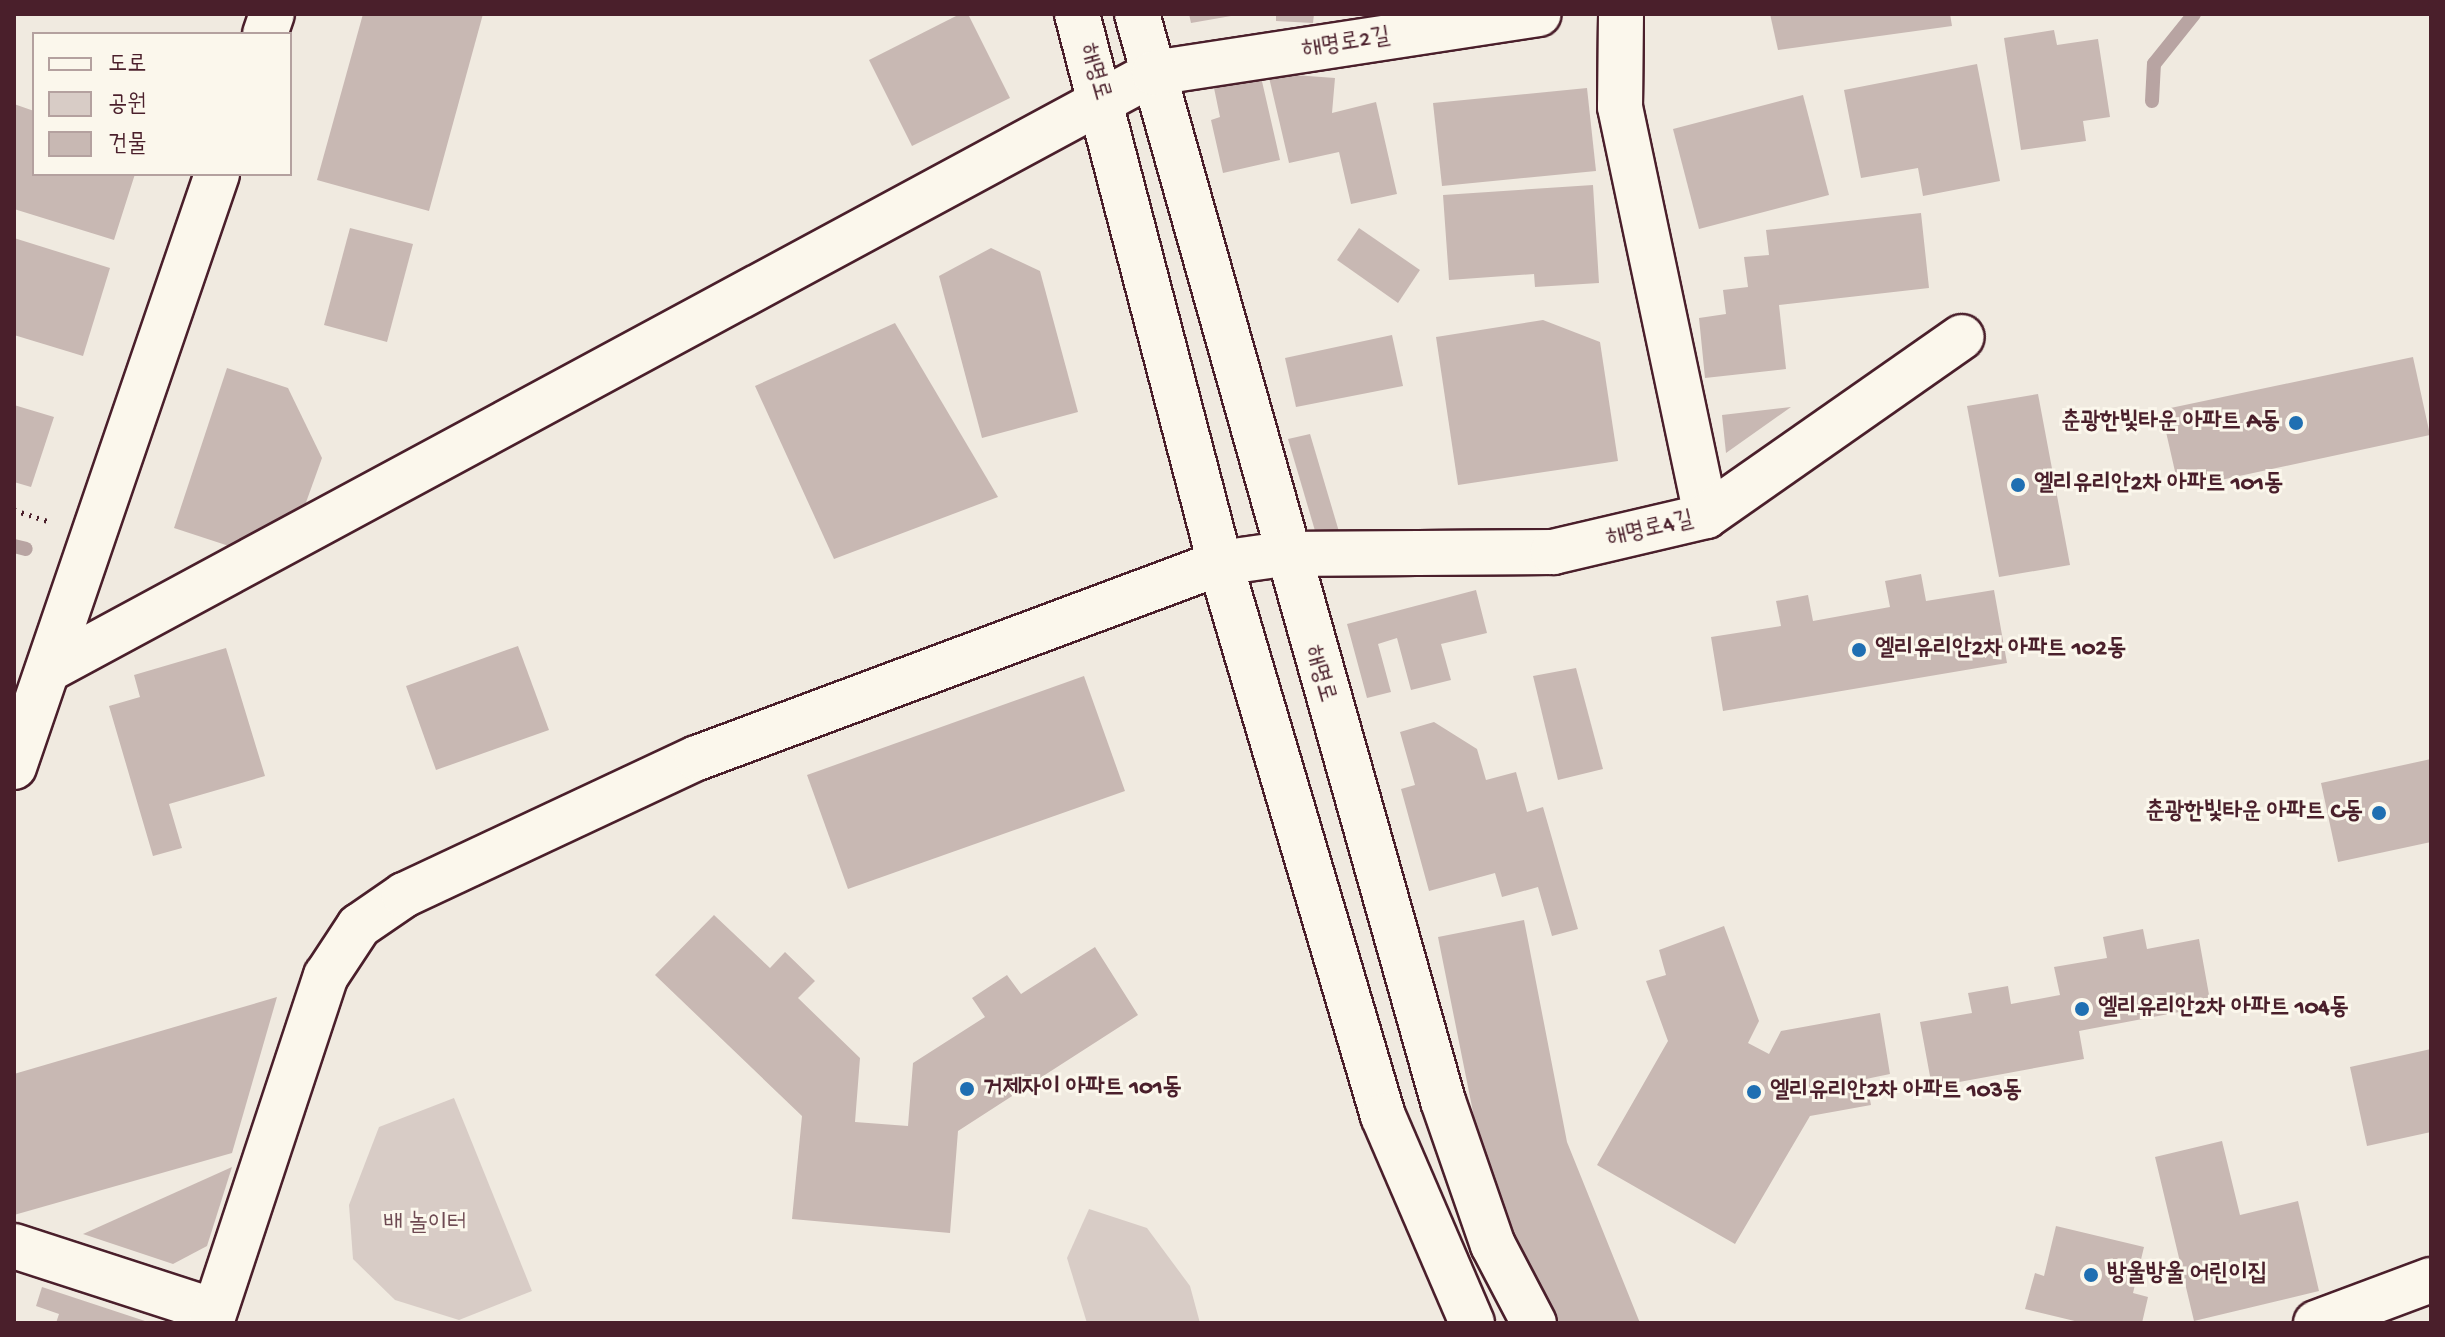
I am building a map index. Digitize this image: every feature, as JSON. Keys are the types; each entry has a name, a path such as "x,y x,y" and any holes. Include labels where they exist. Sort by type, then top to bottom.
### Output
{"street":[{"name":"해명로","path":"1077,14 1102,100 1220,563 1383,1116 1472,1323"},
{"name":"해명로","path":"1137,14 1283,554 1443,1101 1493,1245 1534,1323"},
{"name":"해명로2길","path":"31,674 1154,73 1538,14"},
{"path":"1621,14 1620,107 1706,516"},
{"path":"14,767 31,674 62,629 216,176"},
{"name":"해명로4길","path":"212,1317 303,1035 326,976 359,926 404,895 606,796 1220,563 1283,554 1553,552 1706,516 1962,337"},
{"path":"14,1246 212,1317"},
{"path":"2341,1317 2431,1280"}],"green space":[{"name":"배 놀이터","path":"454,1098 532,1291 459,1320 395,1300 353,1259 349,1205 379,1127"},
{"path":"1089,1209 1147,1228 1190,1286 1200,1323 1087,1323 1067,1258"}],"building":[{"path":"363,14 483,14 429,211 317,180"},
{"path":"960,14 968,14 1010,98 912,146 869,60"},
{"path":"1189,14 1231,14 1231,16 1191,23"},
{"path":"1276,14 1314,14 1313,23 1276,21"},
{"path":"1770,14 1950,14 1952,26 1778,50"},
{"path":"2054,30 2057,45 2098,39 2110,117 2083,121 2086,141 2021,150 2004,38"},
{"path":"1977,64 2000,181 1923,196 1918,168 1861,178 1844,90"},
{"path":"1268,73 1335,78 1332,113 1376,102 1397,194 1351,204 1339,152 1289,163"},
{"path":"1261,77 1280,160 1223,173 1211,120 1220,117 1214,88"},
{"path":"1587,88 1596,171 1442,186 1433,103"},
{"path":"1803,95 1829,195 1699,229 1673,129"},
{"path":"14,104 32,110 32,176 134,176 114,240 14,209"},
{"path":"1593,185 1599,283 1535,287 1534,274 1449,280 1443,195"},
{"path":"1921,213 1929,288 1779,305 1786,369 1705,378 1699,318 1726,314 1723,290 1748,287 1744,257 1769,255 1766,230"},
{"path":"350,228 413,244 387,342 324,325"},
{"path":"1359,228 1420,270 1398,303 1337,260"},
{"path":"14,238 110,268 83,356 14,335"},
{"path":"991,248 1040,271 1078,412 982,438 939,276"},
{"path":"1543,320 1600,342 1618,461 1458,485 1436,337"},
{"path":"895,323 998,497 834,559 755,386"},
{"path":"1392,335 1403,386 1296,407 1285,358"},
{"name":"춘광한빛타운 아파트 A동","path":"2413,357 2430,435 2179,489 2161,410"},
{"path":"227,368 288,388 322,458 304,508 232,547 174,528"},
{"name":"엘리유리안2차 아파트 101동","path":"2038,394 2070,565 1999,577 1967,406"},
{"path":"14,405 54,417 31,487 14,482"},
{"path":"1791,407 1726,453 1722,415"},
{"path":"1310,434 1340,535 1318,541 1288,439"},
{"name":"엘리유리안2차 아파트 102동","path":"1921,574 1926,601 1994,590 2007,663 1723,711 1711,637 1781,626 1776,601 1808,595 1813,621 1890,607 1885,581"},
{"path":"1476,590 1487,633 1441,644 1451,680 1411,690 1397,638 1378,644 1391,692 1367,698 1347,624"},
{"path":"518,646 549,730 436,770 406,686"},
{"path":"226,648 265,776 169,804 182,848 153,856 109,706 140,697 134,675"},
{"path":"1576,668 1603,769 1558,780 1533,676"},
{"path":"1084,676 1125,791 848,889 807,775"},
{"path":"1434,722 1477,749 1486,780 1516,772 1527,812 1543,807 1578,929 1552,936 1538,887 1502,897 1495,873 1429,891 1401,789 1415,785 1400,732"},
{"name":"춘광한빛타운 아파트 C동","path":"2431,759 2431,842 2338,862 2321,783"},
{"name":"거제자이 아파트 101동","path":"714,915 770,968 785,952 815,981 798,998 860,1058 855,1122 908,1126 913,1063 985,1017 972,998 1007,975 1021,994 1095,947 1138,1015 958,1131 950,1233 792,1219 802,1116 655,975"},
{"path":"1524,920 1567,1142 1640,1323 1552,1323 1483,1162 1438,937"},
{"name":"엘리유리안2차 아파트 103동","path":"1724,926 1759,1021 1748,1043 1769,1054 1781,1031 1880,1013 1890,1074 1866,1079 1871,1105 1810,1116 1735,1244 1597,1165 1668,1041 1646,981 1666,975 1659,950"},
{"name":"엘리유리안2차 아파트 104동","path":"2143,929 2147,949 2199,939 2211,1006 2079,1031 2084,1059 1932,1087 1920,1022 1972,1013 1968,993 2008,986 2011,1004 2060,995 2054,967 2107,958 2103,937"},
{"path":"277,997 232,1153 14,1215 14,1074"},
{"path":"2431,1049 2431,1132 2367,1146 2350,1067"},
{"path":"2222,1141 2240,1215 2298,1201 2319,1291 2194,1321 2155,1157"},
{"path":"232,1167 207,1246 173,1264 83,1234"},
{"name":"방울방울 어린이집","path":"2056,1226 2144,1247 2133,1293 2148,1297 2142,1323 2083,1323 2025,1309 2035,1273 2044,1276"},
{"path":"42,1287 148,1323 56,1323 59,1314 36,1306"}],"waterway":[{"path":"2152,101 2154,64 2194,14"},
{"path":"14,546 26,549"}],"place":[{"name":"춘광한빛타운 아파트 A동","path":"2296,423"},
{"name":"엘리유리안2차 아파트 101동","path":"2018,485"},
{"name":"엘리유리안2차 아파트 102동","path":"1859,650"},
{"name":"춘광한빛타운 아파트 C동","path":"2379,813"},
{"name":"엘리유리안2차 아파트 104동","path":"2082,1009"},
{"name":"거제자이 아파트 101동","path":"967,1089"},
{"name":"엘리유리안2차 아파트 103동","path":"1754,1092"},
{"name":"방울방울 어린이집","path":"2091,1275"}]}
